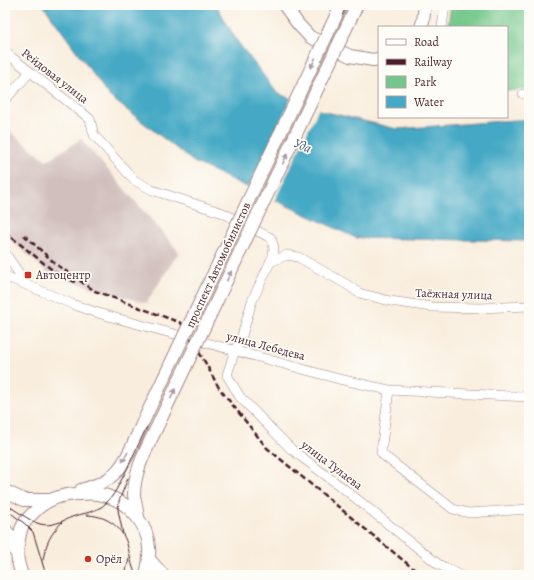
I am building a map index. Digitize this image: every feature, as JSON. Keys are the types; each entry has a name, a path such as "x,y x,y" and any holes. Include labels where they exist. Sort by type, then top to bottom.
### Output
{"main road":[{"path":"284,5 310,37 350,56 373,60 378,59"},
{"name":"проспект Автомобилистов","path":"138,517 134,496 135,483 143,457 357,5"},
{"path":"421,26 425,5"},
{"name":"проспект Автомобилистов","path":"65,494 94,486 109,478 124,460 338,10"},
{"path":"5,491 24,500 50,500"},
{"path":"16,554 24,523 38,507 65,494 95,493 107,496 128,507 138,517 145,530 149,546 149,559 146,575"},
{"path":"5,528 10,536 22,575"},
{"path":"149,559 163,575"}],"street":[{"path":"442,26 445,5"},
{"name":"Рейдовая улица","path":"5,52 90,119 94,135 134,180 152,190 223,214 271,238"},
{"path":"5,100 30,72"},
{"name":"улица Тулаева","path":"271,238 274,248 270,262 252,301 243,334 235,350 227,375 240,397 291,449 348,492 438,564 459,575"},
{"path":"5,254 28,285"},
{"name":"Таёжная улица","path":"270,262 287,255 298,257 359,293 390,301 432,307 480,308 529,306"},
{"name":"улица Лебедева","path":"5,276 72,304 101,314 339,379 389,390 529,398"},
{"path":"389,390 381,452 383,456 453,509 469,513 529,509"}],"shaded area":[{"path":"5,128 47,161 81,139 179,252 146,303 52,276 5,235"}],"green space":[{"path":"451,5 529,5 529,89 508,91 508,26 448,26"}],"water":[{"name":"Уда","path":"43,5 216,5 237,41 277,93 322,111 397,129 529,119 529,241 356,238 194,162 109,96"}],"pier":[{"path":"292,97 319,108 274,202 248,190"}],"tram line":[{"path":"5,504 27,518 40,524 49,525 99,508 103,506 114,493 124,475 347,5"},
{"path":"123,534 118,510 119,501 128,478"},
{"path":"12,514 33,532 46,575"},
{"path":"86,515 106,519 117,527 125,538 136,575"},
{"path":"43,560 49,540 54,531 62,522"},
{"path":"125,575 129,559"}],"railway":[{"path":"5,232 56,273 75,282"},
{"path":"24,235 57,265 95,291 181,323 219,388 267,448 421,575"}],"place":[{"name":"Автоцентр","path":"28,275"},
{"name":"Орёл","path":"88,559"}]}
